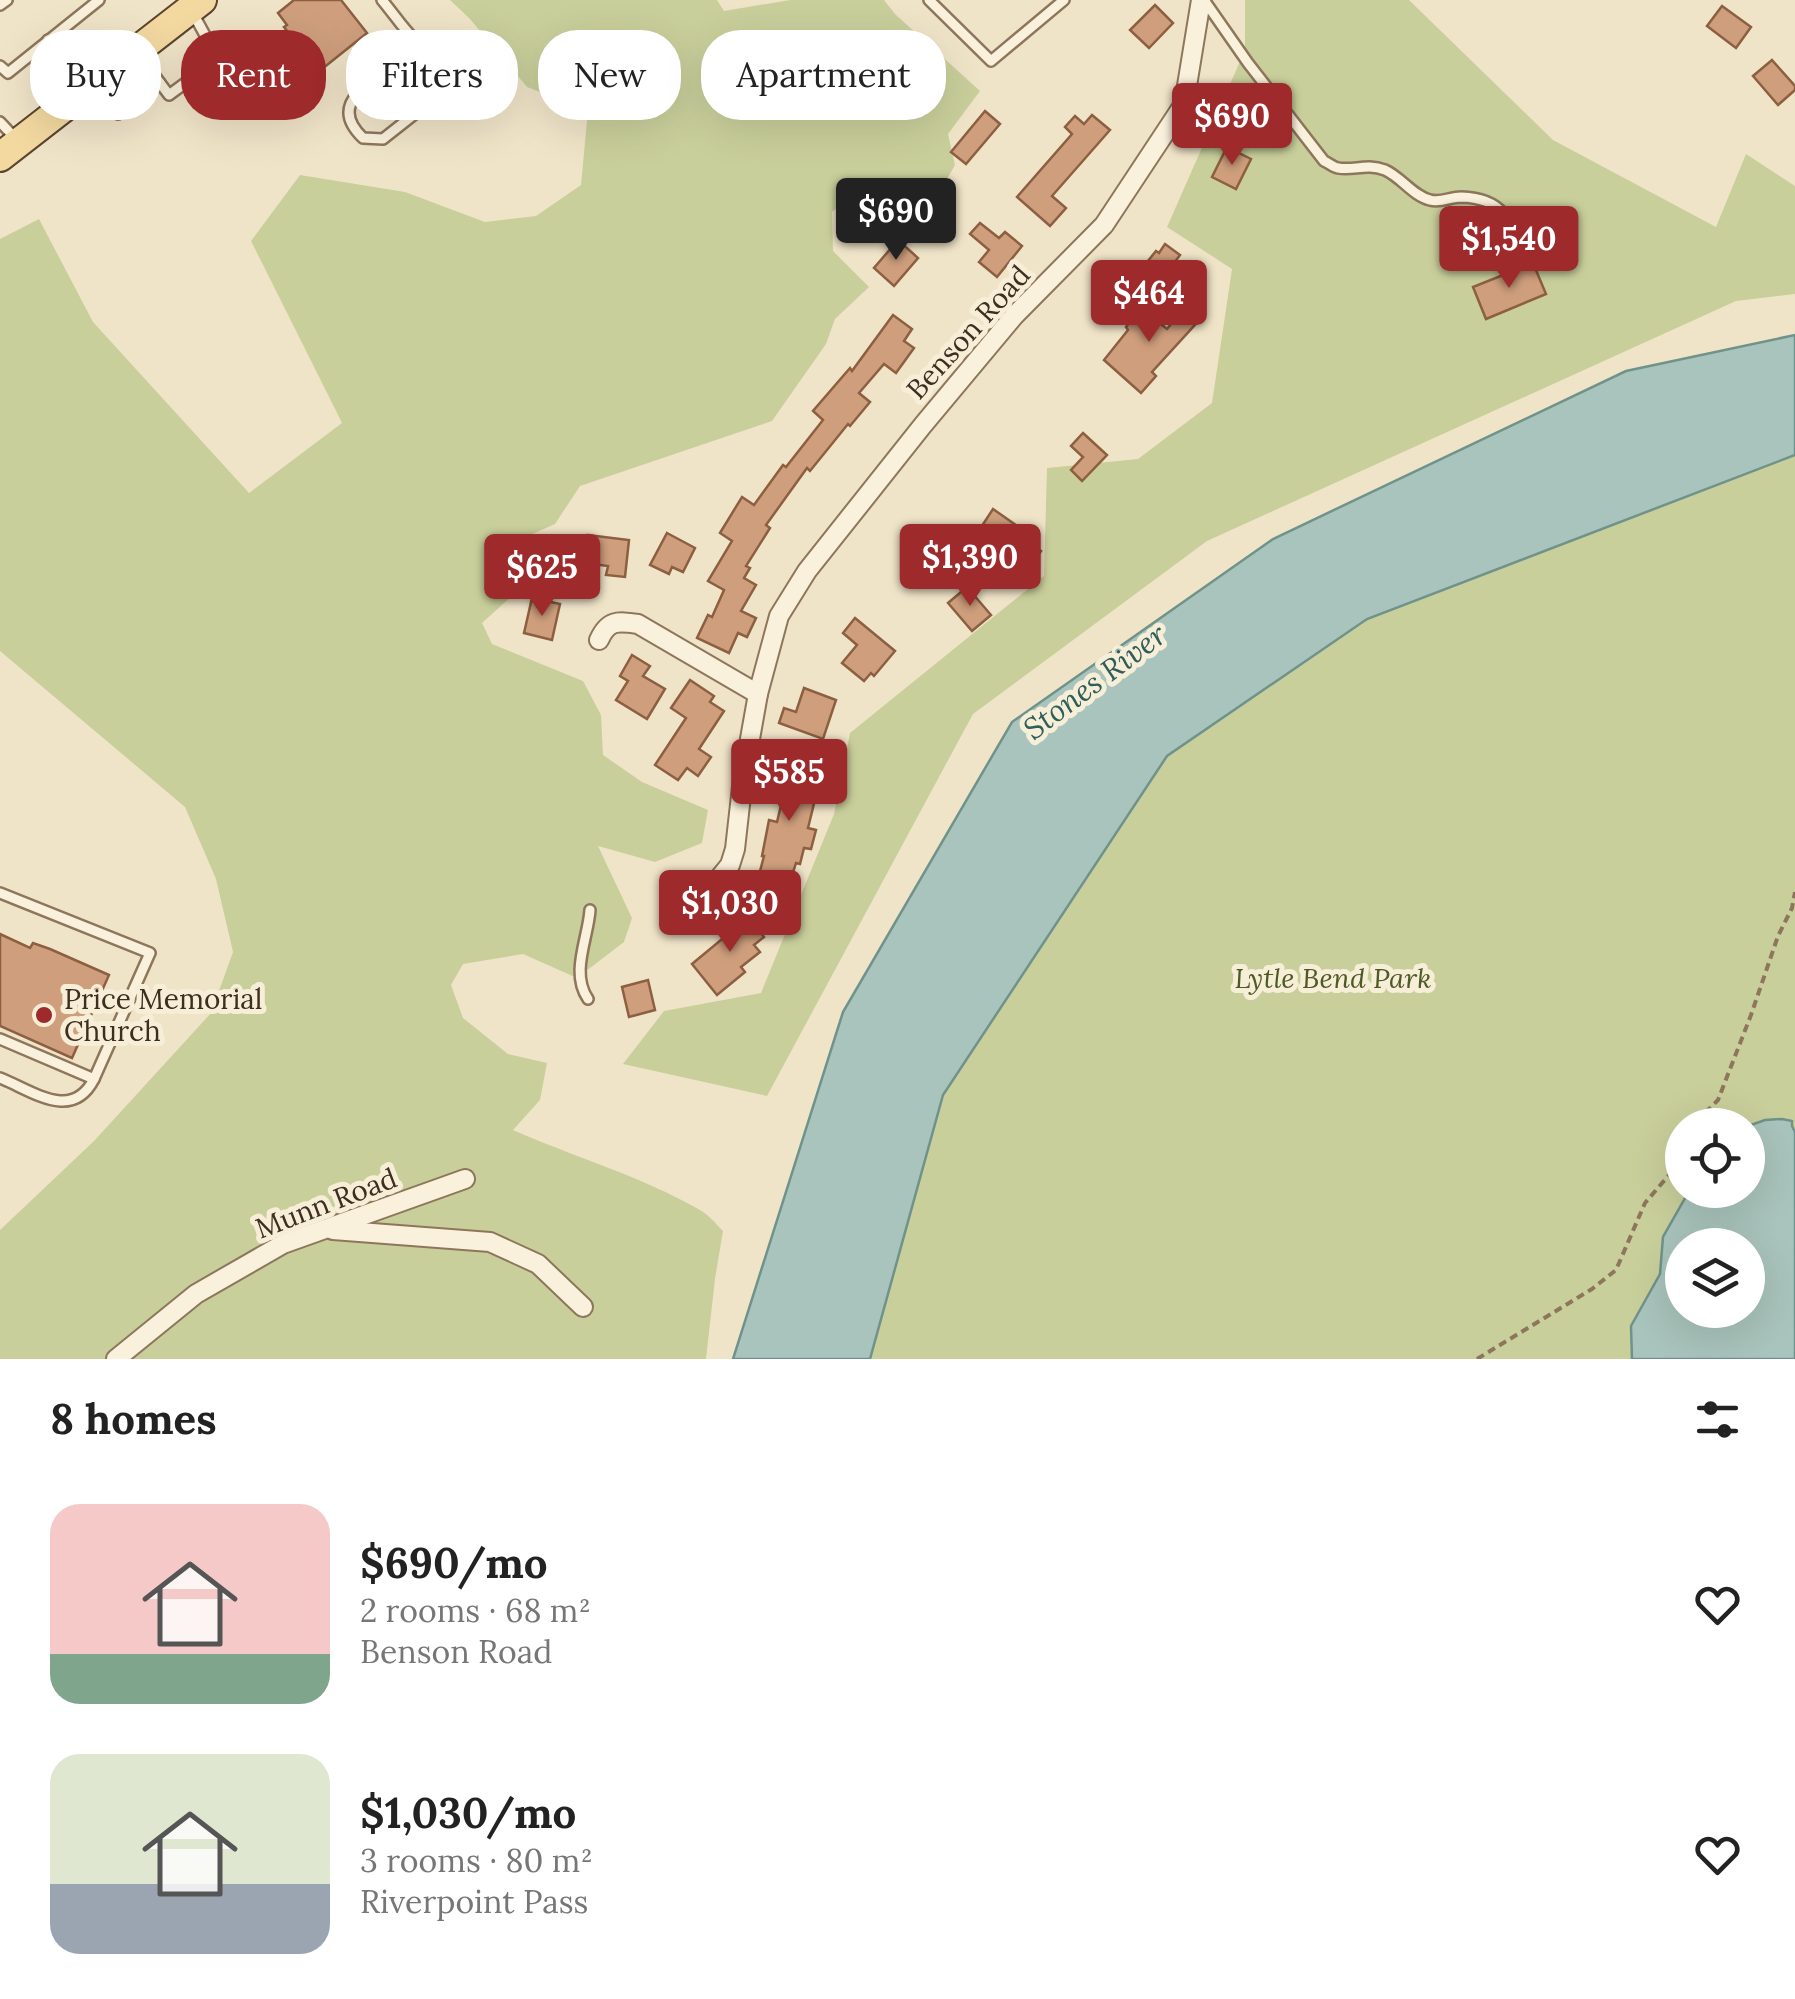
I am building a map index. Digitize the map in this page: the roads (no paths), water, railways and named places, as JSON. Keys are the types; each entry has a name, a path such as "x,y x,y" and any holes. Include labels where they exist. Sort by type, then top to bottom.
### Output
{"main road":[{"path":"161,32 197,4"},
{"path":"6,141 40,120"}],"street":[{"name":"Benson Road","path":"718,881 730,865 734,850 758,694 779,616 807,571 922,425 1014,316 1104,225 1184,104 1202,0"},
{"path":"600,640 610,624 638,624 758,694"},
{"name":"Munn Road","path":"116,1359 196,1294 283,1244 465,1180"},
{"path":"328,1229 490,1242 538,1264 583,1307"}],"lane":[{"path":"0,6 7,0"},
{"path":"61,30 99,0"},
{"path":"382,0 406,30"},
{"path":"928,0 990,61 1064,0"},
{"path":"1202,0 1324,161 1339,168 1373,166 1389,172 1425,200 1439,202 1460,197 1484,201 1504,213 1521,258"},
{"path":"161,85 169,94 218,58 197,4"},
{"path":"417,43 438,49 446,56 452,64 454,83 383,139 363,138 349,121 349,106 355,94 417,43"},
{"path":"0,66 8,73 30,55"},
{"path":"0,893 150,953 94,1079 80,1098 64,1103 0,1078"},
{"path":"588,999 580,988 580,960 590,910"},
{"path":"0,1038 94,1079"}],"water":[{"name":"Stones River","path":"1795,335 1795,455 1367,619 1167,756 943,1095 870,1359 733,1359 843,1012 1012,722 1273,539 1626,371"},
{"path":"1765,1120 1792,1121 1795,1359 1632,1359 1631,1326 1660,1274 1665,1233 1665,1328 1765,1328 1765,1228 1668,1228 1679,1208 1765,1208"}],"place":[{"name":"Price Memorial Church","path":"44,1015"}],"park label":[{"name":"Lytle Bend Park","path":"1333,978"}]}
